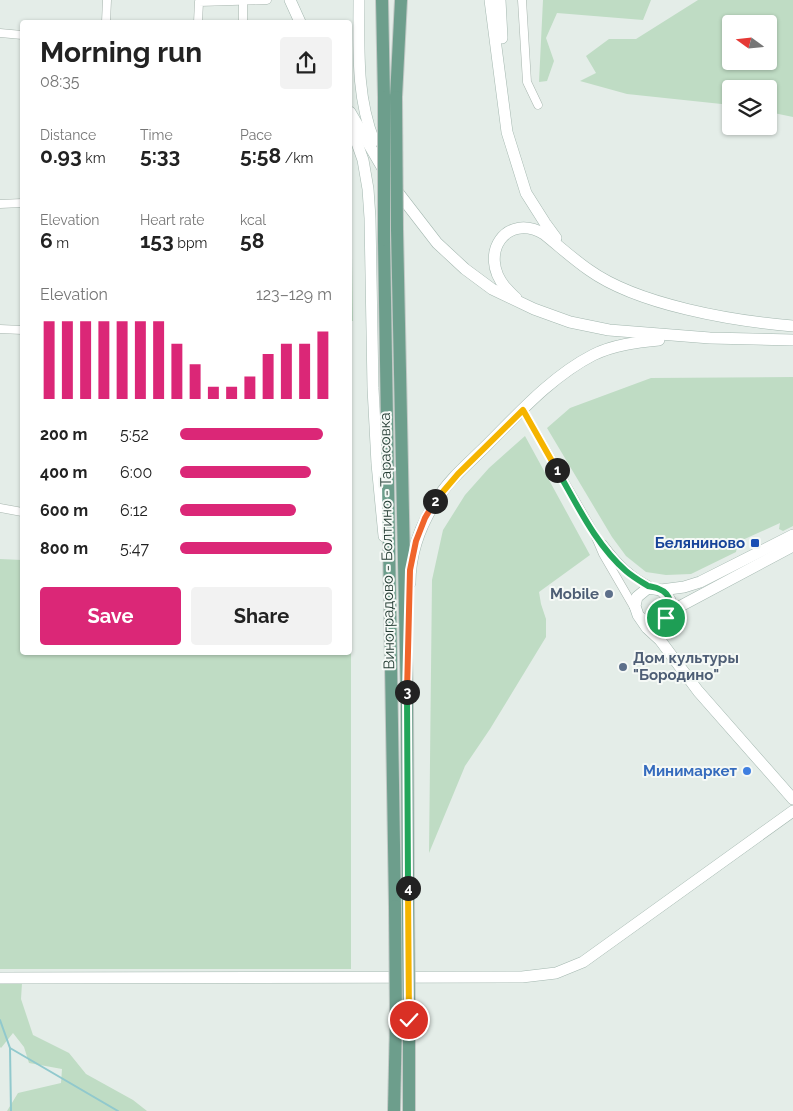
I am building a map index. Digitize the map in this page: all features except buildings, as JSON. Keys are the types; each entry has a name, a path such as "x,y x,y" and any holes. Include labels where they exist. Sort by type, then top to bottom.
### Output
{"main road":[{"path":"290,0 299,20"},
{"path":"359,0 362,98 369,130 390,182"},
{"name":"Виноградово - Болтино - Тарасовка","path":"382,0 390,97 397,229 407,705 408,906 402,1020 394,1111"},
{"name":"Виноградово - Болтино - Тарасовка","path":"401,0 390,97 384,240 395,906 409,1111"},
{"path":"490,0 507,132 526,193 545,223 569,254"},
{"path":"500,0 507,132"},
{"path":"352,116 390,182 437,243 465,269 492,289 534,309 570,322 609,330 694,337 793,340"},
{"path":"352,129 362,160 368,189 373,388 377,464 390,603"},
{"path":"534,309 513,296 500,281 493,257 497,243 503,236 525,227 536,229 590,271 632,293 694,311 762,324 793,326"},
{"path":"407,705 410,570 416,541 425,518 437,499 458,474 523,410 572,368 594,354 620,346 648,341 694,337"},
{"path":"793,535 700,582 684,587 644,590 637,597 638,614 647,628 660,640 698,691 793,799"},
{"path":"638,614 649,623 658,622 793,546"},
{"path":"657,589 670,600 659,629 660,640"},
{"path":"778,822 788,804 784,789"},
{"path":"0,978 522,977 556,973 583,962 793,811"}],"street":[{"path":"106,20 107,0"},
{"path":"243,0 244,20"},
{"path":"198,20 199,2 267,0"},
{"path":"522,0 527,82 538,105"},
{"path":"0,33 20,35"},
{"path":"0,204 20,203"},
{"path":"0,329 20,330"},
{"path":"523,410 638,614"},
{"path":"0,508 20,512"},
{"path":"594,533 624,569 657,589"}],"green space":[{"path":"543,0 651,0 643,20 557,13 546,38 554,61 547,81 539,82"},
{"path":"698,0 793,0 793,117 777,114 777,80 722,80 722,104 627,94 580,81 596,73 586,56 609,39 636,39"},
{"path":"352,258 353,321 352,321"},
{"path":"793,377 793,526 783,531 779,529 780,523 738,542 736,552 691,574 666,575 646,572 626,556 612,537 547,428 570,408 651,378"},
{"path":"525,436 590,555 539,592 546,619 546,637 465,766 429,853 432,580 443,530 465,495 489,468"},
{"path":"0,559 20,560 20,655 351,655 351,969 0,969"},
{"path":"22,983 21,999 33,1035 69,1053 86,1074 133,1100 147,1111 7,1111 18,1093 61,1083 62,1069 29,1063 24,1047 13,1033 0,1047 0,984"}],"waterway":[{"path":"0,1020 10,1048 11,1111"},
{"path":"10,1048 118,1111"}],"place":[{"name":"Беляниново","path":"755,543"},
{"name":"Mobile","path":"609,594"},
{"name":"Дом культуры \"Бородино\"","path":"623,667"},
{"name":"Минимаркет","path":"747,771"}],"route":[{"path":"409,1020 407,705 410,570 416,541 425,518 437,499 458,474 523,410 594,533 624,569 641,582 665,592 668,596 671,605 666,618"}]}
